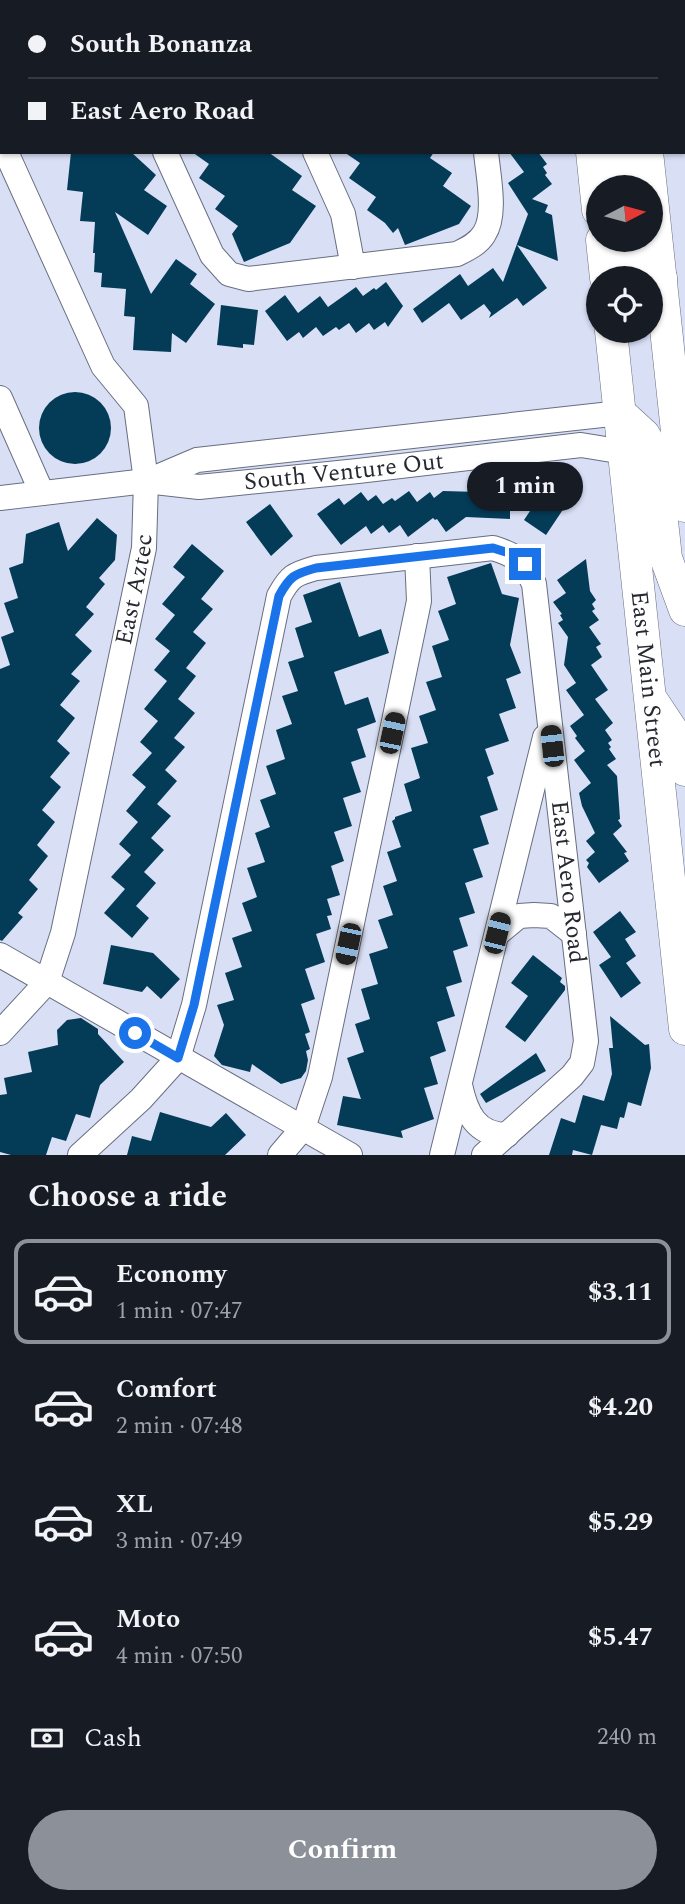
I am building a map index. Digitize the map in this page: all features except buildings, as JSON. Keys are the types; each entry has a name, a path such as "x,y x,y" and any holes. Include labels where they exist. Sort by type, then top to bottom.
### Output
{"main road":[{"path":"592,154 594,175"},
{"path":"615,154 621,175"},
{"path":"647,154 660,266"},
{"path":"663,297 685,506"},
{"name":"East Main Street","path":"612,343 685,1029"},
{"path":"620,413 644,435 652,449 666,558 685,610"},
{"path":"650,698 683,747 685,770"}],"lane":[{"name":"East Aztec","path":"0,1032 47,982 63,933 144,548 146,481 136,406 103,366 7,154"},
{"path":"166,154 212,255 229,274 248,279 457,254 474,245 485,234 492,215 487,162"},
{"path":"316,154 343,214 353,267"},
{"path":"0,398 42,493"},
{"name":"South Venture Out","path":"146,481 197,460 620,413"},
{"path":"508,425 511,453"},
{"path":"462,459 475,429"},
{"name":"South Venture Out","path":"0,498 146,481 199,487 581,445 624,452"},
{"path":"286,450 304,477"},
{"name":"East Aero Road","path":"178,1058 194,1005 279,596 288,580 300,572 316,568 417,556 493,548 512,554 525,564 534,584 586,1041 582,1063 572,1076 484,1155"},
{"path":"280,1155 303,1128 320,1077 419,601 417,556"},
{"path":"442,1155 549,719"},
{"path":"497,933 519,916 534,915 551,916 574,933"},
{"path":"0,955 350,1155"},
{"path":"80,1155 141,1099 178,1058"},
{"path":"460,1085 463,1100 480,1128 496,1135 507,1135"}],"route":[{"path":"135,1033 178,1058 194,1005 279,596 288,580 300,572 316,568 493,548 512,554 525,564"}]}
